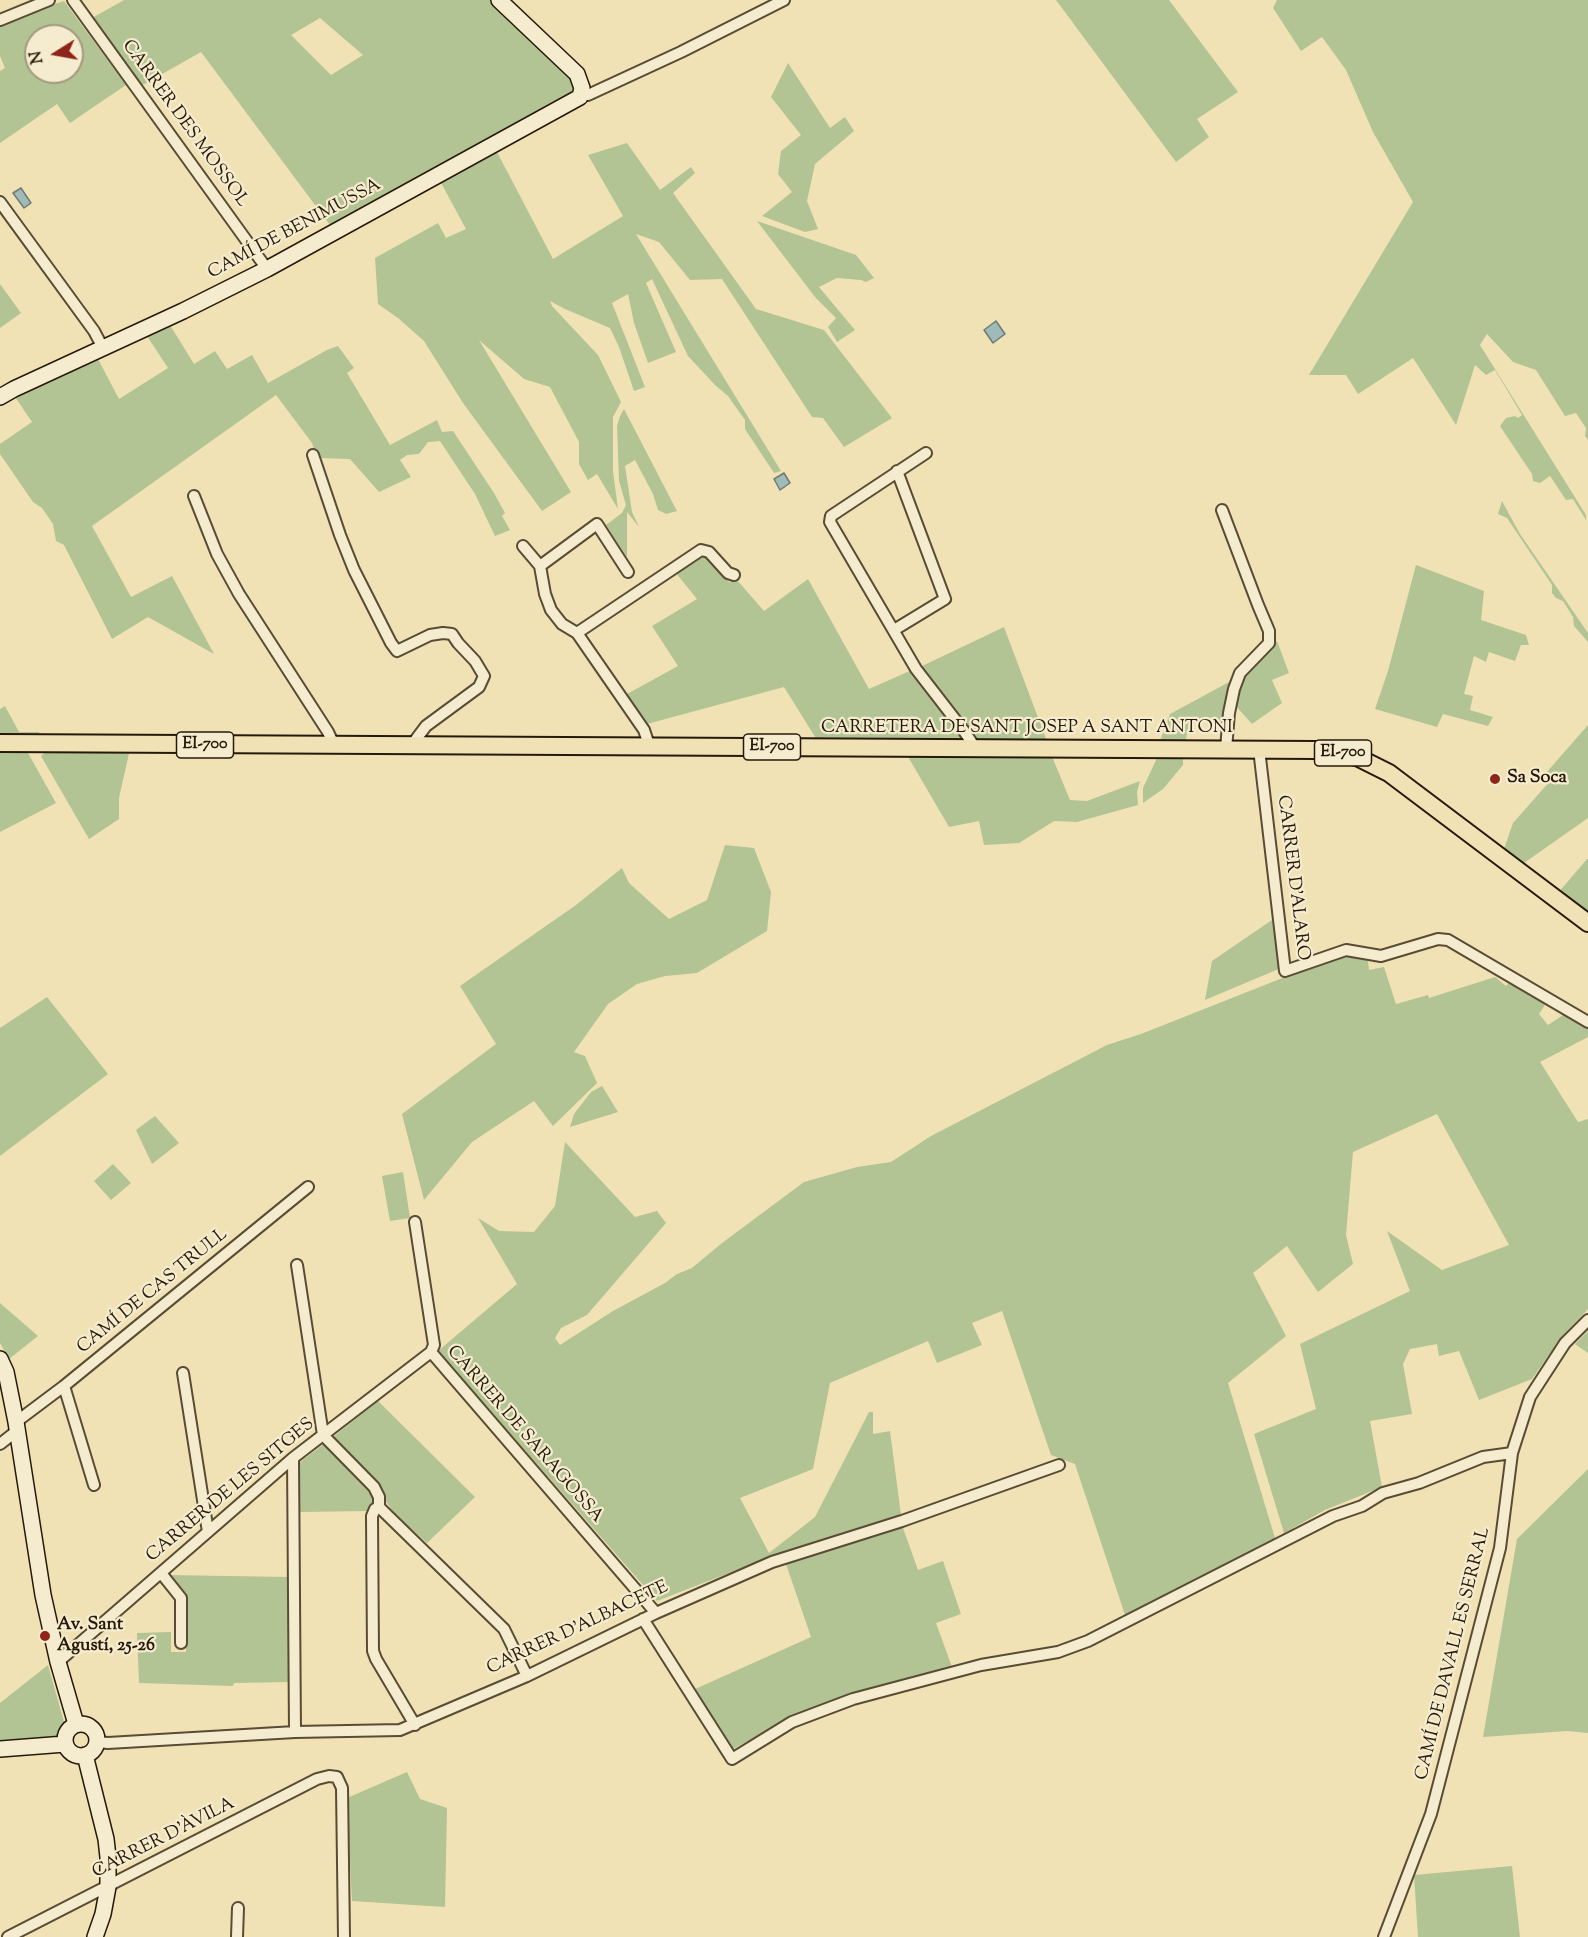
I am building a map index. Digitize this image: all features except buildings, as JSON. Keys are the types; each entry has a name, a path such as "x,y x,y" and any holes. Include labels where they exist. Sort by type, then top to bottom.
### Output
{"main road":[{"name":"EI-700","path":"0,743 411,746"},
{"name":"CARRETERA DE SANT JOSEP A SANT ANTONI","path":"411,746 1259,749 1339,752 1373,764 1389,773 1588,923"}],"street":[{"path":"0,20 49,0"},
{"name":"CARRER DES MOSSOL","path":"73,0 267,268"},
{"path":"499,0 577,74 581,81 582,93 588,95 681,52 784,0"},
{"name":"CAMÍ DE BENIMUSSA","path":"0,397 183,311 267,268 576,99 582,93"},
{"path":"0,202 94,331 103,348"},
{"path":"926,453 831,516 830,522 916,669 964,730 973,748"},
{"path":"313,455 354,570 397,651 430,635 452,634 475,661 484,676 479,687 426,726 411,746"},
{"path":"894,630 945,599 897,471"},
{"path":"194,496 217,554 239,594 328,732 334,745"},
{"path":"1222,510 1269,631 1269,643 1240,673 1234,689 1226,749"},
{"path":"540,566 597,524 628,572"},
{"path":"523,546 540,566 545,594 551,610 562,624 577,633 644,730 648,747"},
{"path":"577,633 701,550 710,552 728,573 734,575"},
{"name":"CARRER D'ALARO","path":"1259,749 1285,971 1346,950 1381,956 1415,948 1438,939 1448,940 1588,1022"},
{"name":"CAMÍ DE CAS TRULL","path":"0,1444 17,1426 64,1386 308,1187"},
{"name":"CARRER DE SARAGOSSA","path":"415,1222 434,1345 431,1352 656,1613"},
{"path":"297,1265 323,1435 374,1487 379,1497 380,1507 504,1629 528,1676"},
{"name":"CAMÍ DE DAVALL ES SERRAL","path":"1384,1937 1431,1814 1500,1548 1512,1453 1530,1397 1565,1343 1588,1320"},
{"name":"CARRER DE LES SITGES","path":"58,1662 293,1458 431,1352"},
{"path":"0,1359 6,1372 17,1426 43,1595 58,1662 76,1724"},
{"path":"183,1373 208,1532"},
{"path":"64,1386 94,1485"},
{"path":"643,1619 732,1759 792,1722 853,1699 981,1665 1058,1652 1088,1641 1333,1516 1362,1506 1383,1493 1419,1483 1483,1457 1512,1453"},
{"path":"293,1458 295,1732"},
{"name":"CARRER D'ALBACETE","path":"97,1742 295,1732 400,1730 528,1676 643,1619 784,1557 902,1521 1059,1465"},
{"path":"380,1507 375,1509 372,1516 373,1651 415,1725"},
{"path":"161,1573 181,1598 181,1643"},
{"path":"82,1723 91,1727 97,1742 93,1750 85,1755 73,1754 65,1744 66,1732 76,1724 82,1723"},
{"path":"0,1749 65,1744"},
{"path":"85,1755 106,1839 108,1887 103,1914 95,1937"},
{"name":"CARRER D'ÀVILA","path":"8,1937 317,1779 329,1776 338,1777 342,1788 344,1937"},
{"path":"237,1937 238,1908"},
{"path":"225,1937 231,1937"}],"green space":[{"path":"124,0 490,0 573,80 576,87 573,91 330,225 201,52 141,86 92,18","holes":["320,18 363,55 331,75 291,35"]},
{"path":"1056,0 1169,0 1238,92 1197,119 1209,137 1176,162"},
{"path":"1277,0 1588,0 1588,440 1585,436 1586,428 1576,413 1565,416 1536,370 1513,362 1487,334 1480,345 1586,515 1586,520 1573,499 1566,500 1550,476 1540,483 1533,481 1532,474 1500,426 1506,418 1515,416 1518,418 1522,415 1495,370 1486,375 1475,365 1456,425 1413,358 1358,394 1346,375 1309,375 1413,202 1373,132 1346,70 1322,37 1301,51 1273,8"},
{"path":"64,1 81,24 24,24 24,84 84,84 84,28 126,85 70,123 57,104 0,143 0,71 5,68 0,56 0,22"},
{"path":"788,63 830,128 845,117 854,131 815,164 807,201 818,229 805,232 762,216 792,192 778,174 781,151 801,135 771,97"},
{"path":"627,143 660,190 691,167 695,173 673,193 756,309 824,330 892,418 844,447 823,418 812,417 722,279 690,280 659,242 636,234 781,471 774,473 745,429 745,420 728,396 688,356 652,279 646,283 676,352 648,363 634,323 628,294 612,303 645,387 634,391 610,328 550,301 552,306 598,355 621,402 613,417 613,471 618,509 597,474 588,480 579,464 579,442 550,387 524,379 479,340 571,492 542,511 463,403 424,341 378,304 375,258 438,223 446,238 466,229 440,181 497,152 553,259 623,216 588,155"},
{"path":"757,221 856,255 874,278 866,282 837,278 819,287 855,330 837,342 828,327 836,318 815,297"},
{"path":"0,284 21,313 0,328"},
{"path":"170,325 194,364 215,351 227,369 252,355 268,383 338,346 354,368 347,373 390,445 437,420 442,432 453,431 494,493 505,513 502,516 510,530 495,536 475,494 440,441 428,442 419,454 407,455 400,460 411,477 379,492 350,459 317,458 312,443 276,395 92,526 131,597 172,576 214,654 148,617 112,639 64,545 56,541 53,524 42,508 33,502 0,454 0,444 32,422 15,397 98,359 119,399 168,368 147,336"},
{"path":"624,409 677,511 666,514 658,510 653,494 635,460 625,466 632,512 639,527 627,512 627,557 606,525 622,513 626,505 619,481 617,426"},
{"path":"1502,501 1520,534 1588,633 1588,642 1574,626 1573,617 1563,601 1552,593 1552,585 1507,518 1498,514"},
{"path":"705,554 729,582 737,580 764,611 808,579 869,689 912,670 963,741 817,740 784,687 647,724 627,694 678,666 652,626 697,599 675,572"},
{"path":"1416,565 1484,591 1481,620 1526,635 1529,645 1521,645 1515,661 1489,652 1486,662 1474,656 1464,694 1473,696 1470,710 1493,717 1488,726 1443,714 1437,727 1375,709 1388,671"},
{"path":"1004,627 1048,744 979,744 920,667"},
{"path":"1277,641 1289,673 1272,680 1282,703 1252,724 1234,704 1239,679"},
{"path":"1231,681 1225,723 1210,729 1205,717 1189,725 1185,743 1162,743 1161,738 1170,714"},
{"path":"5,706 19,732 39,732 40,738 0,738 0,709"},
{"path":"1588,725 1588,818 1524,863 1504,849 1513,823 1551,780 1546,773"},
{"path":"0,749 19,749 28,753 56,803 0,832"},
{"path":"130,749 119,798 119,819 89,839 41,756 47,750"},
{"path":"1051,754 1070,800 1087,801 1140,781 1137,792 1138,805 1077,822 1054,821 1019,843 984,845 979,821 949,827 907,755"},
{"path":"1161,754 1183,754 1183,765 1163,789 1143,803 1143,788"},
{"path":"725,845 754,848 771,892 767,931 697,973 665,976 637,984 608,1004 574,1052 585,1056 597,1083 553,1126 534,1101 472,1142 424,1200 402,1114 496,1044 460,986 576,905 622,868 629,883 669,919 707,900"},
{"path":"1588,859 1588,916 1558,893"},
{"path":"1272,920 1281,968 1205,1000 1212,961"},
{"path":"1343,954 1368,961 1369,970 1384,967 1396,1004 1428,995 1429,998 1495,977 1506,986 1511,980 1548,1000 1539,1014 1548,1025 1566,1013 1588,1027 1588,1037 1540,1062 1578,1122 1588,1119 1588,1309 1563,1335 1532,1379 1479,1400 1459,1351 1439,1356 1437,1344 1410,1349 1403,1364 1412,1414 1370,1421 1382,1487 1325,1510 1284,1533 1254,1434 1316,1409 1300,1344 1410,1291 1387,1231 1442,1270 1509,1245 1437,1114 1353,1152 1346,1235 1353,1264 1318,1292 1287,1246 1253,1273 1286,1336 1228,1383 1275,1538 1126,1618 1075,1464 1051,1455 1002,1311 972,1323 982,1345 937,1363 928,1341 830,1383 813,1469 740,1498 769,1553 815,1517 869,1412 873,1412 873,1434 890,1431 901,1515 770,1557 657,1601 438,1351 517,1284 478,1218 499,1231 534,1232 555,1206 565,1142 635,1217 657,1211 666,1223 587,1315 561,1328 555,1338 560,1345 613,1311 677,1274 692,1268 804,1182 857,1167 891,1162 931,1136 1107,1045 1141,1034"},
{"path":"47,997 108,1074 0,1156 0,1028"},
{"path":"602,1086 618,1112 570,1127 574,1114 591,1092"},
{"path":"155,1116 179,1143 152,1164 136,1130"},
{"path":"113,1164 131,1183 111,1200 94,1181"},
{"path":"403,1172 410,1218 390,1221 382,1176"},
{"path":"0,1303 38,1336 9,1359 0,1343"},
{"path":"1588,1331 1588,1353 1575,1344"},
{"path":"378,1401 475,1497 427,1543 396,1515 374,1479 333,1437"},
{"path":"325,1443 371,1490 375,1499 368,1511 300,1512 300,1462"},
{"path":"1588,1469 1588,1733 1567,1731 1483,1737 1517,1539"},
{"path":"899,1525 903,1528 918,1570 943,1561 961,1614 936,1623 952,1667 846,1696 783,1722 731,1750 693,1690 811,1637 786,1564 798,1555"},
{"path":"168,1575 289,1577 289,1682 234,1683 233,1686 139,1683 137,1633 171,1632 171,1652 186,1652 186,1603"},
{"path":"48,1665 64,1722 56,1737 0,1744 0,1703"},
{"path":"407,1772 420,1799 447,1808 445,1907 352,1901 347,1798"},
{"path":"1512,1866 1520,1937 1418,1937 1414,1875"}],"water":[{"path":"21,188 31,203 24,208 13,193"},
{"path":"996,321 1005,334 993,343 984,330"},
{"path":"784,473 790,483 780,490 774,479"}],"place":[{"name":"Sa Soca","path":"1495,779"},
{"name":"Av. Sant Agustí, 25-26","path":"45,1636"}]}
